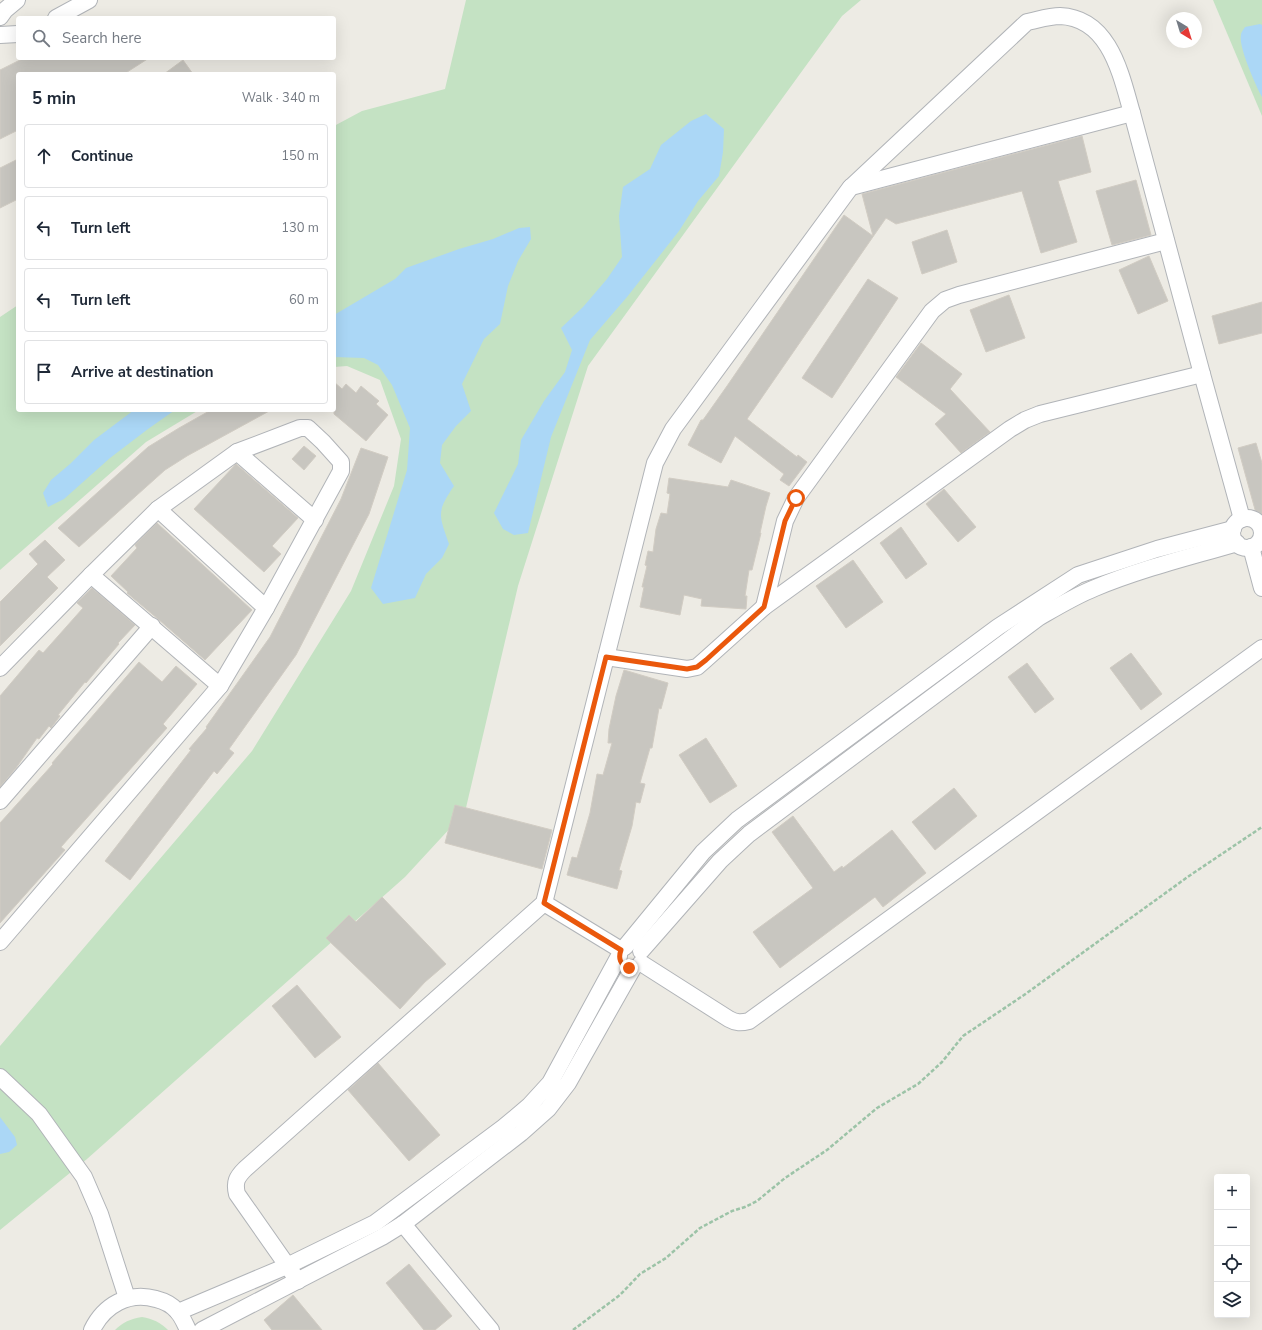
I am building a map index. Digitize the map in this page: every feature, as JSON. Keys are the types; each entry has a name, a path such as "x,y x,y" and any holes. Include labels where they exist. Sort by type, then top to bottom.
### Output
{"street":[{"path":"0,17 5,10 17,0"},
{"path":"60,16 88,0"},
{"path":"298,1280 237,1194 235,1187 236,1179 544,903 655,463 673,429 850,188 1027,22 1059,16 1078,19 1098,32 1108,45 1119,70 1132,113 1202,374 1241,534 1262,588"},
{"path":"0,35 16,34"},
{"path":"850,188 1132,113"},
{"path":"764,607 785,521 796,498 932,311 945,300 959,295 1166,241"},
{"path":"606,657 687,669 697,667 764,607 1010,429 1025,420 1040,414 1202,374"},
{"path":"0,668 158,509 237,452 300,428 308,428 312,430 341,462 341,471 315,520 220,686 0,942"},
{"path":"237,452 315,520"},
{"path":"158,509 266,608"},
{"path":"178,1312 287,1266 375,1223 464,1158 529,1106 550,1083 622,951 703,852 737,820 998,627 1078,575 1157,549 1241,534 1256,544 1262,535 1261,524 1250,518 1241,534 1096,588 1071,599 1038,618 749,834 720,861 638,961 568,1083 548,1109 520,1133 402,1224 382,1237 202,1330"},
{"path":"91,575 220,686"},
{"path":"0,801 152,626"},
{"path":"638,961 625,967 620,960 622,951 632,945 636,946 638,961 729,1019 741,1023 749,1021 1262,648"},
{"path":"894,704 904,718"},
{"path":"544,903 622,951"},
{"path":"0,1076 39,1114 84,1177 100,1214 127,1298"},
{"path":"402,1224 491,1330"},
{"path":"92,1330 105,1310 119,1301 135,1297 151,1297 166,1302 178,1312 188,1330"}],"path":[{"path":"573,1330 620,1295 640,1274 666,1258 700,1228 732,1211 757,1201 785,1178 827,1150 877,1108 918,1084 942,1062 963,1036 1024,995 1188,876 1262,827"}],"green space":[{"path":"466,0 861,0 842,16 588,366 518,586 465,812 405,877 87,1159 0,1230 0,1046 252,751 351,591 394,486 401,439 380,380 347,366 336,367 336,125 362,111 445,89"},
{"path":"1213,0 1262,0 1262,116"},
{"path":"16,306 16,412 196,412 146,442 0,570 0,317"},
{"path":"142,1317 156,1321 168,1330 115,1330 127,1321"}],"water":[{"path":"1260,24 1262,25 1262,97 1248,66 1241,40 1241,34 1245,27"},
{"path":"706,114 724,129 723,152 719,176 698,201 679,231 627,297 590,340 551,437 528,533 514,535 503,529 494,513 518,464 521,440 544,401 565,372 572,350 561,328 583,307 607,279 622,257 619,216 623,187 650,169 661,145 691,121"},
{"path":"530,227 531,239 518,261 508,286 500,324 484,339 462,384 471,411 456,426 442,445 440,463 454,486 444,502 441,514 441,520 449,544 442,558 426,574 415,598 383,604 371,588 407,470 410,428 392,385 378,365 364,358 336,357 336,314 395,279 406,268 459,249 493,239 519,228"},
{"path":"131,412 172,412 110,458 64,499 48,507 43,493 51,480 70,464 94,440"},
{"path":"0,1117 15,1137 17,1145 9,1152 0,1154"}],"building":[{"path":"20,60 146,60 127,72 16,72 16,131 0,139 0,70"},
{"path":"183,60 192,72 167,72"},
{"path":"1082,136 1091,172 1058,181 1077,242 1041,253 1022,191 896,224 886,218 747,419 797,457 798,455 807,462 789,486 780,480 784,474 735,436 721,463 688,445 701,420 703,420 727,386 844,215 873,236 862,194"},
{"path":"16,160 16,200 0,208 0,168"},
{"path":"1136,180 1151,235 1112,245 1096,191"},
{"path":"947,230 957,262 922,274 912,242"},
{"path":"1149,256 1168,301 1138,314 1119,270"},
{"path":"868,279 898,298 832,398 802,378"},
{"path":"1009,295 1025,338 986,352 970,310"},
{"path":"1262,302 1262,333 1219,344 1212,316"},
{"path":"921,343 962,374 950,389 990,432 961,453 935,424 946,414 896,377"},
{"path":"336,384 342,389 346,384 356,393 361,386 379,401 376,404 388,415 366,441 334,414 334,412 336,412"},
{"path":"207,412 267,412 187,456 165,470 79,547 58,528 148,447"},
{"path":"1256,443 1262,463 1262,524 1259,524 1238,448"},
{"path":"304,446 316,456 304,470 292,459"},
{"path":"361,448 388,457 369,514 296,655 229,749 234,753 217,774 214,771 130,880 105,861 191,750 189,749 207,728 206,727 270,637 341,499"},
{"path":"236,464 298,518 272,546 281,554 264,572 194,509"},
{"path":"669,478 728,487 731,480 770,493 752,570 749,570 745,596 747,596 746,609 701,606 702,599 684,595 680,615 640,607 648,551 653,552 656,529 661,513 667,514 670,494 667,493"},
{"path":"944,489 976,527 958,542 926,504"},
{"path":"157,523 252,610 205,660 127,593 128,592 111,576 137,548 135,545"},
{"path":"901,527 927,564 906,579 880,543"},
{"path":"45,540 65,560 47,577 58,588 0,646 0,602 38,564 29,554"},
{"path":"853,560 883,602 846,628 816,586"},
{"path":"92,588 135,625 118,643 119,644 58,715 60,716 51,728 49,726 39,739 37,738 16,768 0,787 0,696 39,650 43,653 83,608 77,603"},
{"path":"1131,653 1162,694 1141,710 1110,668"},
{"path":"139,662 162,682 176,666 197,684 163,724 167,728 61,847 65,850 0,923 0,823 53,764 52,763"},
{"path":"1027,663 1054,699 1035,713 1008,677"},
{"path":"624,670 668,683 661,709 659,708 652,748 650,748 640,783 645,784 640,803 636,802 632,826 619,870 622,871 617,889 567,875 572,857 577,858 590,813 597,774 603,775 612,743 608,743 609,729 616,696"},
{"path":"706,738 737,786 710,803 679,755"},
{"path":"954,788 977,816 935,850 912,822"},
{"path":"455,805 552,830 542,869 445,843"},
{"path":"793,816 834,872 842,866 843,868 892,830 926,873 883,907 875,897 780,968 753,932 813,888 772,832"},
{"path":"382,897 446,964 425,982 400,1009 326,938 349,915 356,922"},
{"path":"297,985 341,1037 315,1058 272,1006"},
{"path":"378,1063 440,1135 409,1161 348,1090"},
{"path":"409,1264 452,1316 435,1330 424,1330 386,1283"},
{"path":"293,1295 322,1330 272,1330 264,1320"}],"route":[{"path":"629,968 625,967 620,960 621,950 544,903 606,657 687,669 697,667 706,660 764,607 785,521 796,498"}]}
